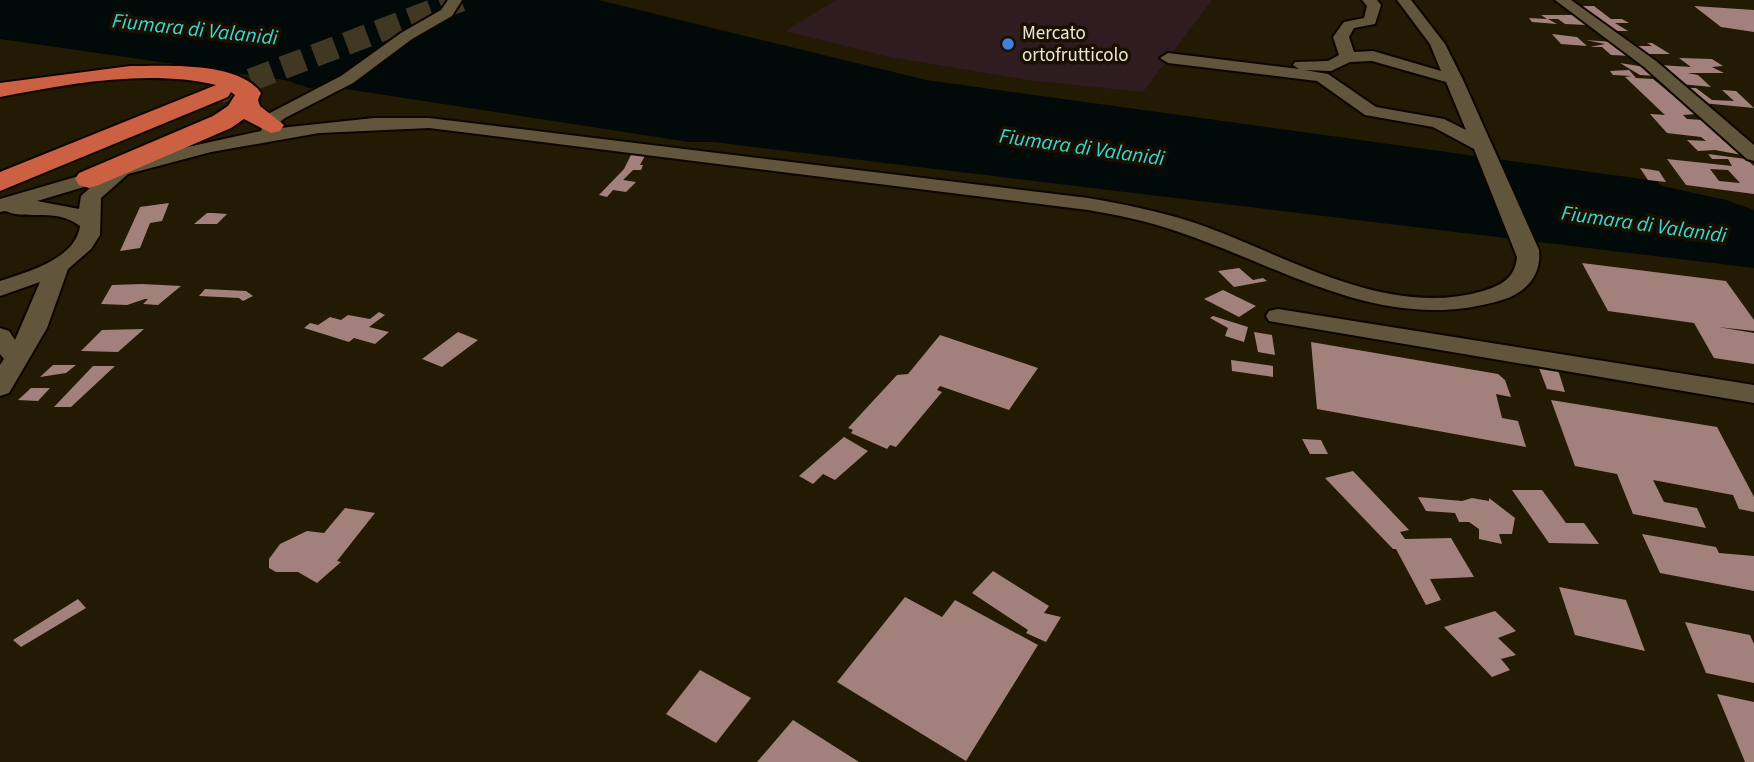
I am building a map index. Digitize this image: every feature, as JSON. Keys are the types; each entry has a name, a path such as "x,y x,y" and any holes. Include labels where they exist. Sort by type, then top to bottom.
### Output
{"highway":[{"path":"0,90 105,75 180,74 230,82 249,93 246,101 222,122 89,179"},
{"path":"0,158 139,110 209,90 168,113 0,188"},
{"path":"246,101 248,110 271,128"},
{"path":"0,167 139,110"},
{"path":"0,182 168,113"}],"street":[{"path":"271,128 272,119 288,107 344,81 420,26 445,14 454,6 455,0"},
{"path":"1347,58 1346,46 1341,37 1349,25 1370,21 1374,5 1369,0"},
{"path":"0,208 89,179 271,128 343,122 429,123 1088,204 1142,213 1185,227 1331,285 1385,300 1436,304 1481,302 1508,290 1525,275 1530,259 1528,250 1455,80 1437,44 1404,0"},
{"path":"1562,0 1650,64 1754,155"},
{"path":"1455,80 1373,56 1347,58 1331,66 1220,57 1168,58 1322,77 1371,111 1438,123 1484,147"},
{"path":"1331,66 1341,89"},
{"path":"0,289 58,264 85,242 89,236 91,196 124,169"},
{"path":"0,208 34,207 70,212 89,223"},
{"path":"0,387 36,328 58,264"},
{"path":"0,301 32,305 37,311 36,328"},
{"path":"1278,316 1754,394"},
{"path":"0,336 17,360"}],"shaded area":[{"name":"Mercato ortofrutticolo","path":"836,0 1212,0 1143,92 1028,80 890,57 785,31"}],"water":[{"name":"Fiumara di Valanidi","path":"0,0 598,0 926,80 1656,181 1662,186 1726,200 1754,210 1754,268 713,142 689,142 333,87 309,88 285,80 0,39"}],"building":[{"path":"1579,6 1594,6 1611,19 1622,19 1629,23 1615,23 1628,31 1615,31"},
{"path":"1694,6 1754,10 1754,32 1721,27"},
{"path":"1541,15 1573,15 1587,25 1565,24 1558,19 1548,19 1557,24 1532,22 1529,18 1547,19"},
{"path":"1552,34 1577,37 1587,46 1561,44"},
{"path":"1586,40 1613,42 1633,56 1611,55 1602,47 1590,47 1605,44"},
{"path":"1647,43 1652,43 1670,54 1648,54 1637,46 1652,46"},
{"path":"1679,58 1712,59 1723,66 1712,67 1724,73 1687,73 1698,75 1711,87 1681,84 1659,65 1691,67"},
{"path":"1620,63 1645,67 1656,76 1640,75"},
{"path":"1629,70 1636,78 1653,79 1696,114 1683,115 1687,119 1702,120 1742,155 1715,150 1698,151 1687,140 1706,141 1701,137 1667,133 1650,114 1665,115 1625,77 1632,76 1613,75 1610,71"},
{"path":"1685,88 1696,88 1712,100 1734,101 1722,90 1736,91 1754,108 1702,103"},
{"path":"632,153 646,154 640,165 643,165 641,170 633,170 623,180 636,182 626,192 613,190 607,197 599,195 624,169"},
{"path":"1708,154 1746,159 1754,166 1754,194 1686,185 1667,159 1732,166 1728,159 1712,159","holes":["1710,169 1728,170 1740,183 1719,181"]},
{"path":"1640,168 1659,171 1666,182 1648,180"},
{"path":"169,203 162,221 150,223 140,248 120,251 140,207"},
{"path":"207,213 227,214 217,224 194,224"},
{"path":"1582,263 1726,281 1754,320 1754,331 1718,327 1754,333 1754,364 1714,358 1694,323 1608,311"},
{"path":"1239,268 1253,280 1263,278 1267,281 1234,287 1218,271"},
{"path":"112,285 181,286 158,305 143,304 148,299 127,305 101,304"},
{"path":"205,289 246,291 253,296 243,301 239,298 199,296"},
{"path":"1223,290 1256,306 1239,317 1204,299"},
{"path":"379,312 385,315 369,327 389,332 375,344 354,338 349,342 304,328 310,323 318,325 330,317 341,320 348,315 370,319"},
{"path":"1213,316 1248,327 1244,342 1225,336 1228,328 1210,318"},
{"path":"144,329 118,352 81,351 102,330"},
{"path":"458,332 478,340 442,367 422,359"},
{"path":"1254,332 1272,335 1275,355 1258,352"},
{"path":"940,335 1038,368 1009,410 940,386 937,390 942,392 896,447 890,445 887,449 851,433 853,430 848,428 897,375 908,374"},
{"path":"1311,342 1498,374 1505,380 1511,397 1496,394 1502,418 1518,421 1526,447 1317,409"},
{"path":"1231,360 1273,366 1273,377 1232,371"},
{"path":"53,365 76,365 66,373 40,377"},
{"path":"93,366 115,366 71,407 54,407"},
{"path":"1539,368 1558,370 1565,392 1547,389"},
{"path":"31,388 50,388 38,401 18,400"},
{"path":"1551,400 1717,427 1754,497 1754,512 1739,509 1733,495 1653,480 1664,502 1697,508 1706,528 1633,514 1617,474 1575,466"},
{"path":"844,437 868,451 835,480 823,474 813,484 799,476"},
{"path":"1302,439 1321,440 1328,454 1310,454"},
{"path":"1353,471 1409,530 1400,532 1405,539 1451,538 1474,577 1430,579 1441,600 1426,605 1396,549 1393,549 1325,478"},
{"path":"1512,490 1542,490 1566,523 1584,523 1599,544 1549,543"},
{"path":"1418,497 1462,501 1472,498 1489,501 1489,498 1515,518 1512,534 1499,534 1502,544 1479,539 1479,529 1469,522 1459,522 1455,513 1426,511"},
{"path":"345,508 375,513 337,561 341,562 317,583 298,572 276,572 269,568 269,559 280,544 307,531 324,533"},
{"path":"1642,534 1716,547 1719,553 1754,556 1754,591 1660,573"},
{"path":"993,571 1049,606 1044,613 1061,617 1046,642 1026,633 1028,630 972,593"},
{"path":"1559,587 1626,600 1645,651 1575,635"},
{"path":"905,597 942,617 955,600 1038,645 966,761 837,682"},
{"path":"78,599 86,608 21,647 13,640"},
{"path":"1495,611 1516,631 1498,638 1516,655 1501,659 1510,670 1492,677 1444,627"},
{"path":"1685,622 1750,635 1754,644 1754,683 1706,673"},
{"path":"700,670 751,698 716,743 666,714"},
{"path":"1717,694 1754,702 1754,762 1745,762"},
{"path":"793,720 859,762 757,762"}],"tunnel":[{"path":"219,92 461,0"}],"place":[{"name":"Mercato ortofrutticolo","path":"1008,44"}]}
